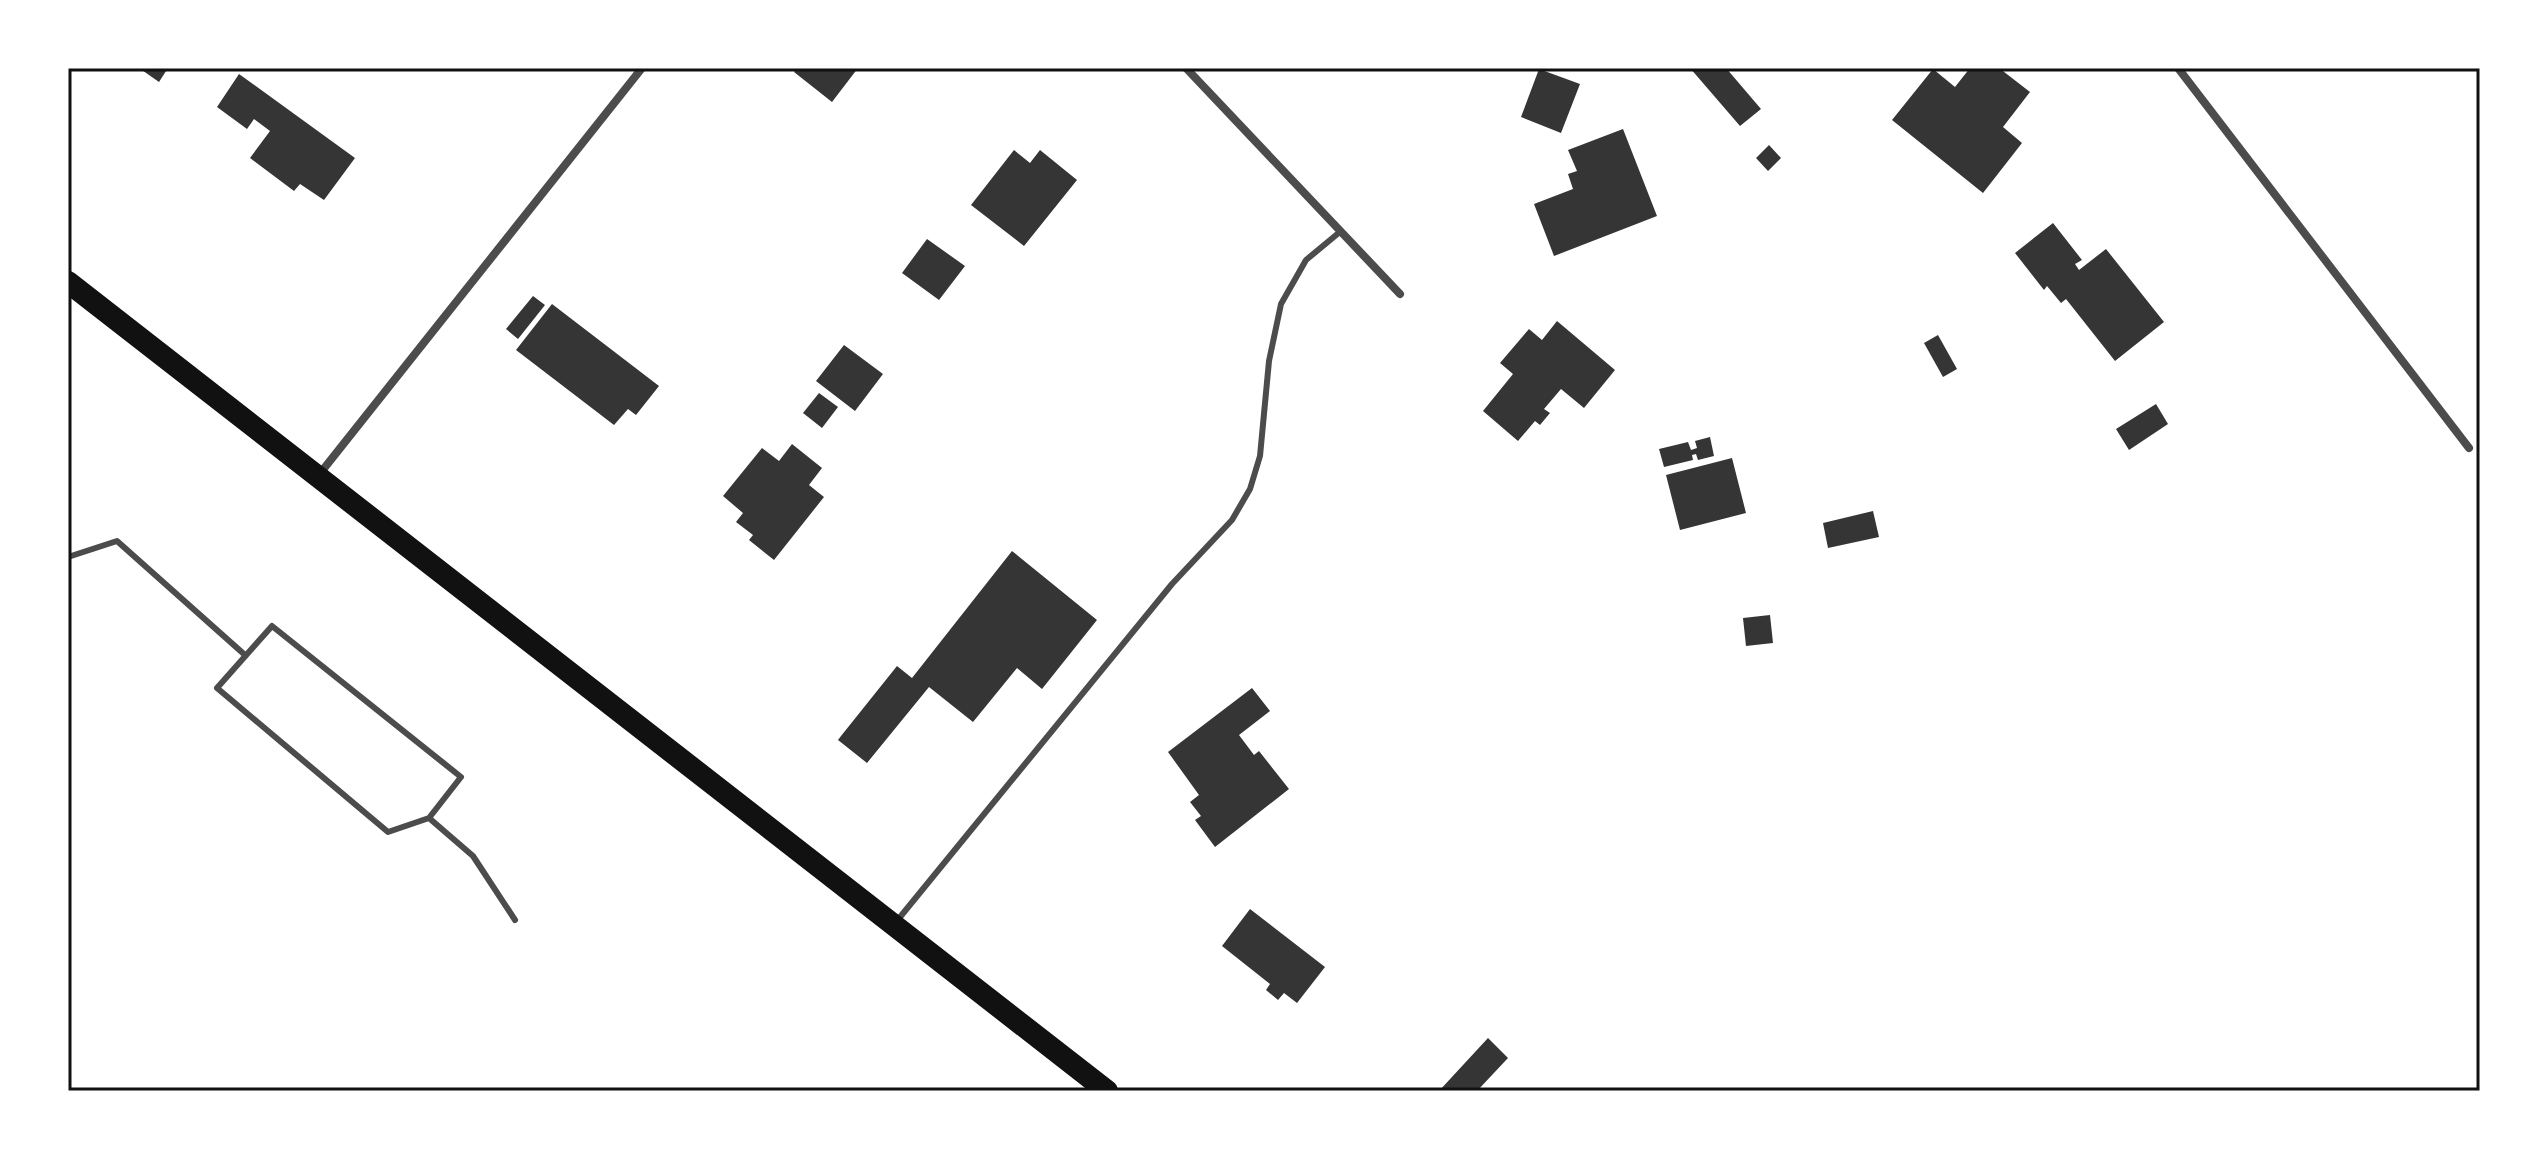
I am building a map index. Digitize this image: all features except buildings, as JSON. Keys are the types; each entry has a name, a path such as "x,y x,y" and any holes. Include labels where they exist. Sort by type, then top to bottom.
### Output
{"highway":[{"path":"68,282 1107,1091"}],"street":[{"path":"318,476 642,68"},
{"path":"1186,68 1400,294"},
{"path":"2178,68 2469,448"}],"lane":[{"path":"893,925 1172,584 1232,520 1250,489 1260,456 1269,361 1281,304 1306,260 1341,231"},
{"path":"68,557 117,541 245,655"},
{"path":"272,626 461,777 429,818 388,832 217,688 245,655 272,626"},
{"path":"429,818 473,856 515,920"}]}
